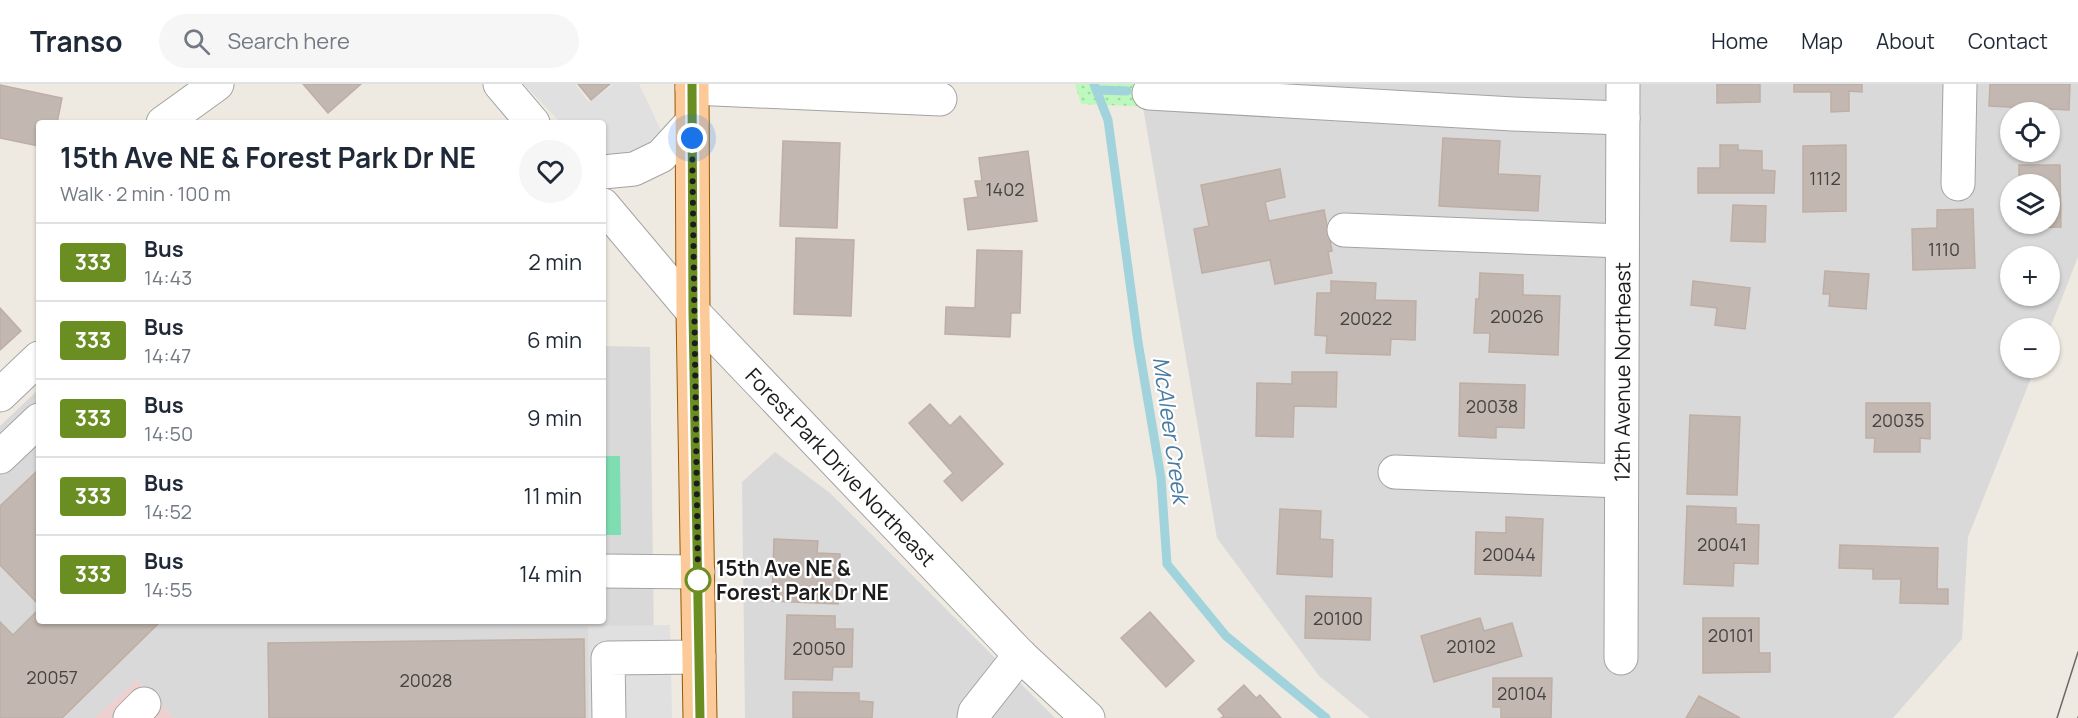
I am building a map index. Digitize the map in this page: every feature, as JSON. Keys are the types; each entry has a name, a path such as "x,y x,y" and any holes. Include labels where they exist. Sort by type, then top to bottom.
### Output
{"main road":[{"path":"692,86 693,312 700,718"}],"street":[{"path":"167,120 217,84"},
{"path":"500,84 530,120"},
{"name":"12th Avenue Northeast","path":"1621,658 1623,84"},
{"path":"1958,184 1960,84"},
{"path":"692,86 940,99"},
{"path":"1149,93 1623,118"},
{"path":"606,172 634,169 661,156 692,122"},
{"name":"Forest Park Drive Northeast","path":"606,210 693,312 1020,655 1088,718"},
{"path":"1344,230 1622,241"},
{"path":"0,395 36,361"},
{"path":"0,457 36,423"},
{"path":"1395,472 1620,481"},
{"path":"606,572 698,572"},
{"path":"974,718 975,712 1020,655"},
{"path":"609,718 608,657 699,657"}],"shaded area":[{"path":"524,84 575,84 589,102 614,84 639,84 664,137 611,160 606,158 606,120 558,120"},
{"path":"1139,84 2078,84 2078,257 2060,303 2060,246 2000,246 2000,306 2059,306 2054,318 2000,318 2000,378 2031,378 1968,537 1962,639 1893,718 1370,718 1319,676 1217,538"},
{"path":"606,346 650,347 655,718 174,718 137,680 95,718 0,718 0,426 36,392 36,624 606,624"},
{"path":"775,452 830,493 1055,718 745,718 742,482"},
{"path":"670,625 672,718 589,718 588,626"},
{"path":"137,680 174,718 95,718"}],"green space":[{"path":"1075,84 1155,84 1156,107 1081,104"},
{"path":"606,456 620,456 621,535 606,535"}],"building":[{"path":"303,84 361,84 328,113"},
{"path":"578,84 610,84 591,100"},
{"path":"1717,84 1760,84 1760,102 1717,103"},
{"path":"1794,84 1862,84 1862,92 1849,91 1849,111 1831,112 1831,92 1794,92"},
{"path":"1990,84 2070,84 2069,110 2060,110 2060,102 2000,102 2000,107 1989,106"},
{"path":"0,85 62,98 58,120 36,120 36,145 0,138"},
{"path":"1443,138 1500,141 1498,174 1540,176 1538,211 1439,206"},
{"path":"783,141 840,143 837,228 780,226"},
{"path":"1720,145 1738,145 1738,150 1762,151 1762,170 1775,171 1774,193 1698,193 1698,168 1720,168"},
{"path":"1846,145 1846,211 1803,212 1803,146"},
{"path":"1028,151 1037,221 968,230 964,199 978,197 975,181 982,181 979,158"},
{"path":"2019,165 2060,165 2061,227 2060,174 2019,174"},
{"path":"1280,169 1285,197 1265,202 1269,221 1324,210 1332,251 1328,252 1332,273 1275,284 1270,260 1202,273 1194,229 1209,226 1201,185"},
{"path":"1733,205 1766,206 1765,242 1731,241"},
{"path":"1973,209 1975,268 1913,270 1912,229 1937,228 1937,210"},
{"path":"796,238 854,240 851,316 794,314"},
{"path":"977,250 1022,251 1020,313 1011,313 1010,337 945,334 946,307 975,308"},
{"path":"1825,271 1869,274 1866,309 1829,306 1830,294 1823,294"},
{"path":"1480,273 1523,275 1523,295 1560,296 1558,355 1489,352 1490,333 1474,333"},
{"path":"1331,281 1376,283 1375,300 1416,301 1415,340 1391,339 1390,355 1326,353 1327,336 1315,335 1317,293 1331,293"},
{"path":"1693,281 1750,288 1745,329 1715,325 1717,308 1691,305"},
{"path":"0,308 21,331 0,350"},
{"path":"1292,372 1337,372 1336,407 1294,406 1293,437 1256,436 1257,383 1292,384"},
{"path":"1460,383 1525,385 1524,428 1496,427 1496,438 1459,436"},
{"path":"1866,403 1930,403 1930,439 1920,438 1920,452 1874,452 1875,438 1866,438"},
{"path":"930,404 950,426 960,416 1003,464 962,501 944,481 953,473 909,423"},
{"path":"1690,415 1740,417 1737,495 1687,494"},
{"path":"36,472 36,602 0,565 0,506"},
{"path":"1687,506 1736,508 1736,524 1759,525 1758,564 1734,563 1733,586 1684,584"},
{"path":"1280,509 1321,511 1320,539 1333,540 1332,577 1277,574"},
{"path":"1506,517 1543,519 1541,576 1475,574 1476,532 1506,533"},
{"path":"774,539 818,541 817,553 840,554 838,604 772,601"},
{"path":"1840,545 1938,548 1937,589 1948,589 1948,604 1900,603 1901,579 1873,579 1873,569 1839,568"},
{"path":"1306,596 1371,598 1370,640 1305,638"},
{"path":"36,612 36,624 158,624 62,718 0,718 0,622 13,635"},
{"path":"1150,612 1194,661 1166,687 1121,638"},
{"path":"787,615 835,616 835,629 853,629 852,667 833,667 832,680 785,679"},
{"path":"1480,618 1484,631 1512,623 1522,656 1434,682 1421,636"},
{"path":"1703,618 1759,618 1759,653 1770,653 1770,672 1703,673"},
{"path":"584,639 585,718 269,718 268,643"},
{"path":"1493,678 1552,678 1551,718 1501,718 1501,707 1493,707"},
{"path":"1244,685 1256,698 1260,695 1281,718 1221,718 1224,716 1218,709"},
{"path":"793,692 859,693 859,701 873,702 872,718 793,718"},
{"path":"1699,696 1740,718 1686,718"}],"waterway":[{"name":"McAleer Creek","path":"1094,84 1108,120 1138,342 1161,478 1167,564 1226,636 1326,718"},
{"path":"1096,90 1127,91"}],"tram line":[{"path":"2057,718 2078,652"}],"bus line":[{"name":"333","path":"692,84 693,312 700,718"}],"place":[{"name":"15th Ave NE & Forest Park Dr NE","path":"698,580"}],"route":[{"path":"692,138 698,580"}]}
